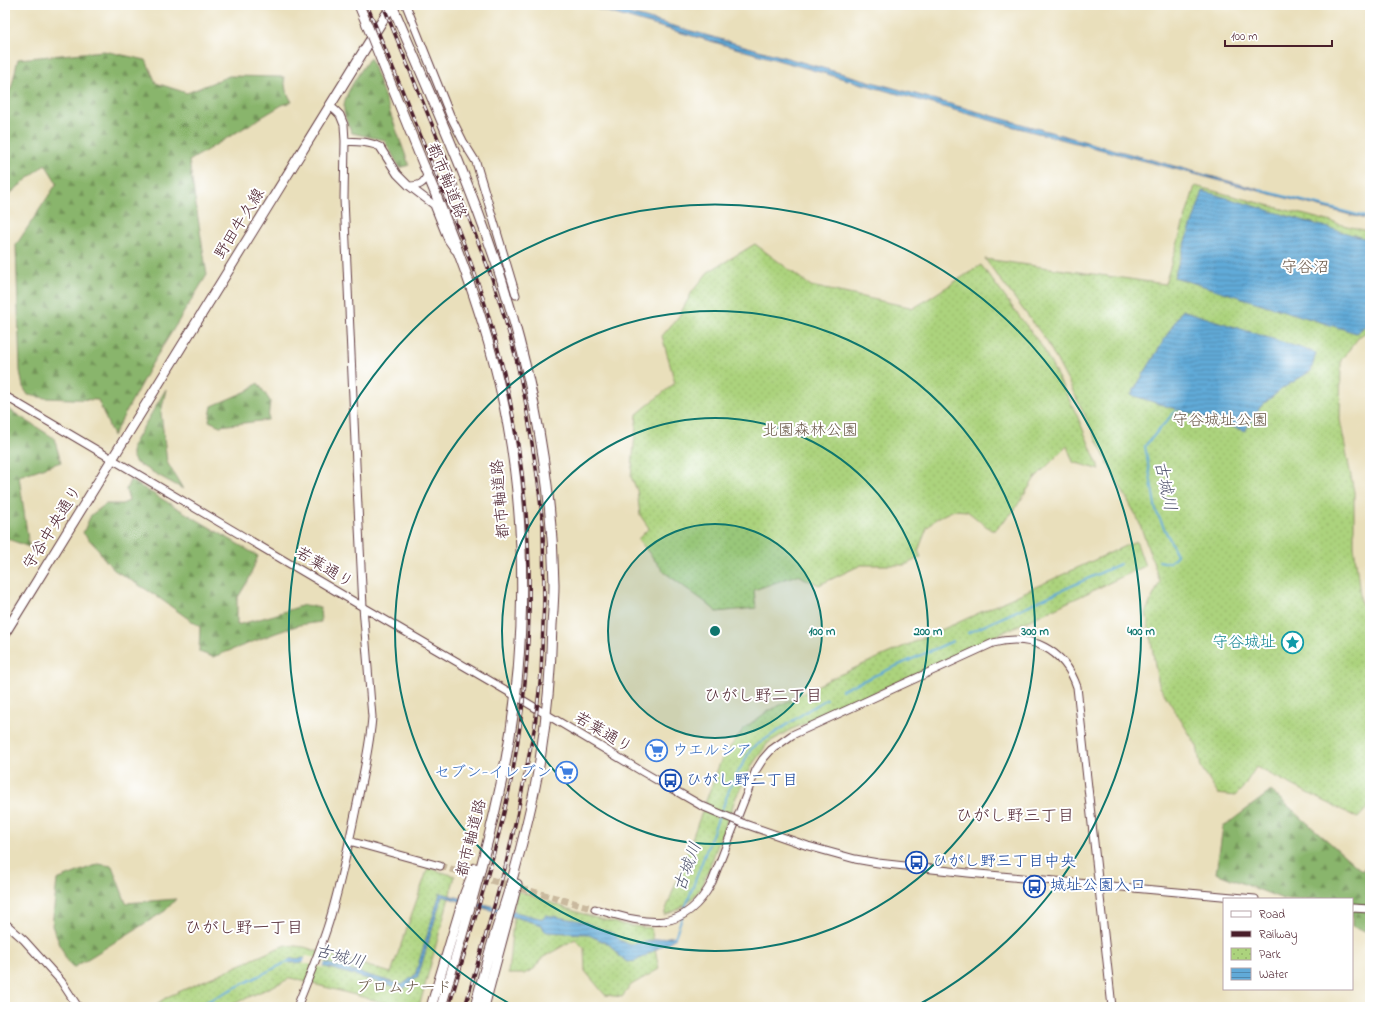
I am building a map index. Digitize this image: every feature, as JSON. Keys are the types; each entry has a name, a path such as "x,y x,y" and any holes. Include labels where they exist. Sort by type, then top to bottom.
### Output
{"main road":[{"name":"都市軸道路","path":"359,5 426,170 469,280 480,314 489,343 507,420 518,498 521,594 519,654 506,759 483,857 441,1007"},
{"name":"都市軸道路","path":"392,5 455,154 485,232 504,288 525,364 539,434 547,490 554,585 549,684 540,759 530,814 510,889 491,946 475,1007"},
{"name":"野田牛久線","path":"113,459 392,5"},
{"name":"守谷中央通り","path":"5,633 113,459"},
{"path":"484,1007 516,890 530,814"},
{"path":"431,1007 473,872 483,857"}],"street":[{"path":"406,5 450,115 463,141 476,162 516,295"},
{"path":"297,1007 334,904 365,763 372,717 363,607 344,199 344,125 340,115 330,106"},
{"path":"345,141 366,142 380,147 397,174 409,186 434,206 448,240 459,255"},
{"path":"409,186 422,184 426,180 426,170"},
{"name":"若葉通り","path":"5,396 681,794 702,806 742,824 823,851 878,863 968,873 1245,898"},
{"path":"595,910 646,922 660,922 674,919 687,912 697,904 712,882 750,783 762,759 771,750 792,735 993,643 1005,640 1020,639 1046,647 1064,662 1073,677 1078,698 1112,1007"},
{"path":"349,841 440,866"},
{"path":"1353,908 1370,909"},
{"path":"5,923 24,940 61,981 78,1007"}],"green space":[{"path":"104,51 146,60 156,83 187,93 229,76 284,77 286,91 292,102 282,105 189,161 207,275 150,367 113,436 98,400 45,398 28,395 23,387 20,371 16,245 57,183 45,164 5,198 5,91 11,89 18,59"},
{"path":"370,57 409,165 400,168 384,140 352,133 345,116 344,104 346,97 353,83"},
{"name":"守谷城址公園","path":"1195,186 1370,232 1370,329 1359,337 1341,360 1340,420 1354,492 1354,546 1361,603 1370,619 1370,805 1358,818 1256,767 1242,789 1235,796 1218,794 1201,768 1197,746 1160,687 1157,677 1146,611 1160,582 1138,519 1113,474 1072,389 1046,340 985,259 1165,284"},
{"name":"北園森林公園","path":"755,244 811,286 914,308 981,265 1043,348 1076,413 1100,470 1073,462 1067,446 1035,478 1013,512 995,530 991,530 967,511 954,510 937,518 927,528 918,551 921,557 905,565 861,565 819,585 797,575 754,590 756,608 717,612 664,572 638,539 649,528 640,515 637,490 631,477 637,414 675,383 662,336 679,316 692,292 708,272"},
{"path":"258,383 270,401 268,420 220,426 209,421 212,406 247,391"},
{"path":"166,389 161,413 167,462 183,489 136,463 132,456 132,446"},
{"path":"5,407 54,438 61,462 19,476 29,547 8,539 5,525"},
{"path":"130,480 258,556 249,579 237,599 237,625 304,605 320,607 321,622 299,625 213,657 199,652 200,627 152,593 114,570 99,550 83,533 91,515 106,504 122,504 129,501 126,490"},
{"path":"1136,541 1145,566 846,706 790,730 768,743 754,762 736,797 702,887 686,904 664,915 721,760 744,728 767,712 830,679"},
{"path":"1271,791 1362,871 1370,861 1370,933 1353,926 1353,898 1280,898 1216,873 1223,827"},
{"path":"98,864 112,866 126,903 176,899 165,911 73,968 67,961 52,926 57,880"},
{"name":"プロムナード","path":"428,868 455,876 419,1007 400,1007 291,978 227,1007 152,1007 167,997 285,945 304,947 391,973"},
{"path":"516,890 599,919 651,928 659,969 631,985 622,997 605,995 585,971 584,948 575,939 542,958 534,969 524,974 508,974"}],"water":[{"path":"583,5 599,5 1370,220 1007,125"},
{"name":"守谷沼","path":"1203,191 1370,240 1370,322 1356,333 1174,277"},
{"path":"1182,310 1316,353 1311,371 1283,388 1261,406 1245,431 1131,395"},
{"path":"440,893 543,919 546,915 581,921 614,934 620,940 630,945 673,936 676,938 636,961 628,962 621,958 610,945 587,934 547,932 544,930 542,925 442,896 418,977 403,989 308,962 290,963 289,959 309,958 402,985 415,975"}],"pier":[{"path":"306,956 326,960 323,968 303,964"}],"waterway":[{"path":"1260,190 1370,218"},
{"name":"古城川","path":"1159,561 1169,563 1177,555 1156,511 1145,446 1177,409"},
{"name":"古城川","path":"968,633 1120,564"},
{"name":"古城川","path":"842,690 953,641"},
{"name":"古城川","path":"721,812 731,785 751,749 827,699"},
{"name":"古城川","path":"684,911 719,816"},
{"name":"古城川","path":"673,938 675,937 682,917"},
{"name":"古城川","path":"196,1007 289,961 292,961"}],"tunnel":[{"path":"440,866 595,909"}],"railway":[{"path":"367,5 459,232 485,303 505,376 516,432 524,488 528,544 529,601 527,658 522,714 513,770 500,830 449,1007"},
{"path":"383,5 445,156 492,278 505,319 516,358 525,399 538,481 543,526 544,599 541,675 535,725 505,868 465,1007"}],"place":[{"name":"守谷城址","path":"1292,643"},
{"name":"ウエルシア","path":"656,751"},
{"name":"セブン-イレブン","path":"567,773"},
{"name":"ひがし野二丁目","path":"671,781"},
{"name":"ひがし野三丁目中央","path":"917,862"},
{"name":"城址公園入口","path":"1034,886"}],"district":[{"name":"ひがし野二丁目","path":"763,696"},
{"name":"ひがし野三丁目","path":"1015,816"},
{"name":"ひがし野一丁目","path":"244,928"}]}
